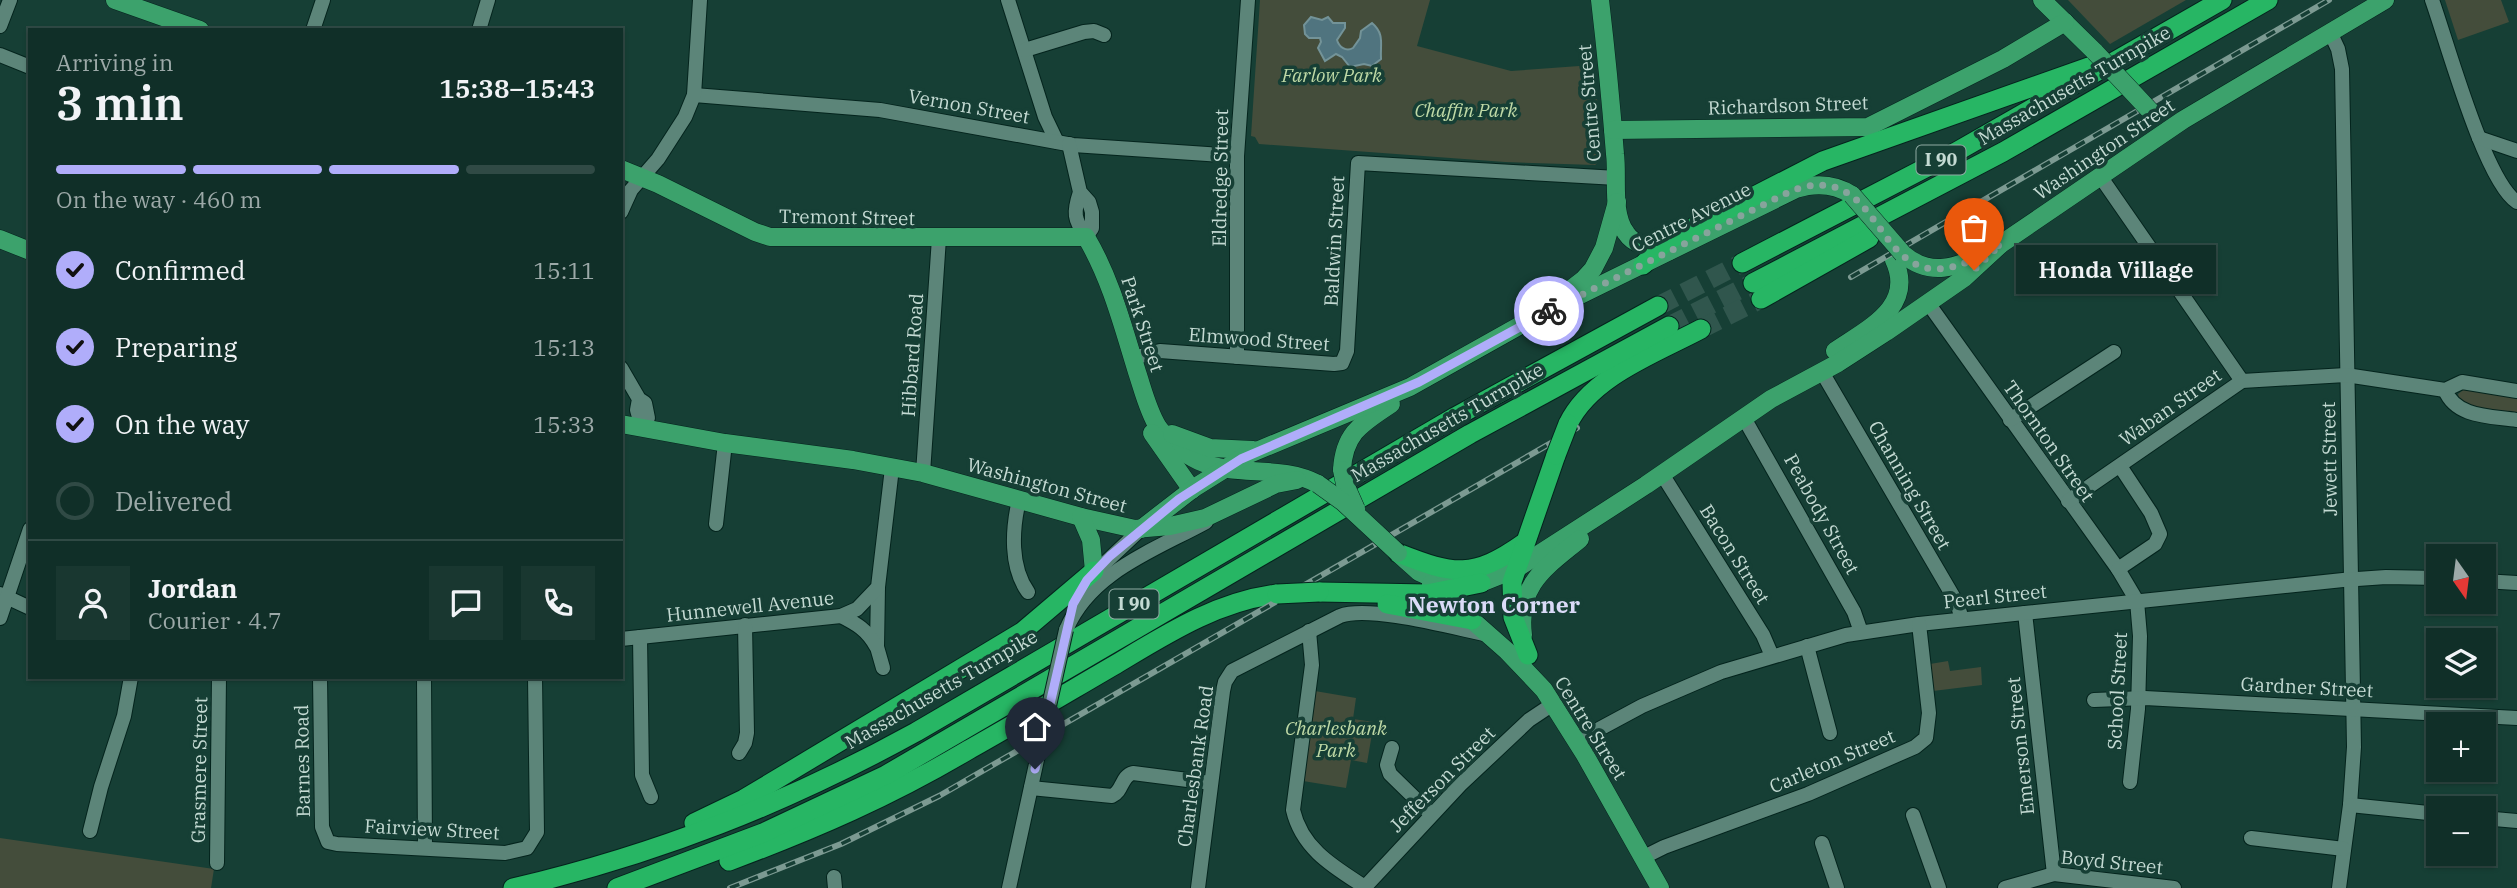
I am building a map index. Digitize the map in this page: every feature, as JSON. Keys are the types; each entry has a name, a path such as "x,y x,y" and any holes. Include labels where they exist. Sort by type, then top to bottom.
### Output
{"highway":[{"name":"Massachusetts Turnpike","path":"1742,263 1945,158 2222,0"},
{"name":"Massachusetts Turnpike","path":"1757,291 2268,0"},
{"path":"1643,265 1664,250 1665,242 1823,161 2136,50"},
{"name":"Massachusetts Turnpike","path":"513,888 594,867 705,832 847,769 938,719 1478,404 1658,306"},
{"name":"Massachusetts Turnpike","path":"617,888 772,829 886,775 1493,421 1669,326"},
{"path":"1528,655 1511,611 1511,589 1524,543 1568,424 1578,407 1599,385 1701,329"},
{"path":"1398,553 1436,567 1463,571 1492,564 1524,543"},
{"path":"594,867 717,813 755,793 1022,632 1094,572"},
{"path":"649,888 787,839 848,814 968,751 1192,620 1228,605 1277,594 1320,592 1406,595 1440,592 1481,583"},
{"path":"1345,593 1472,620"}],"main road":[{"path":"115,0 151,6 196,28"},
{"name":"Centre Street","path":"1600,0 1621,224 1628,237 1639,244 1664,250"},
{"path":"2042,0 2168,130"},
{"name":"Washington Street","path":"623,424 725,443 839,457 923,473 1128,528 1184,524 1230,508 1283,482 1301,480 1318,484 1419,572 1448,585 1481,583 1516,569 1646,485 1770,399 1822,372 1928,303 1974,270 2001,244 2168,130 2385,0"},
{"name":"Richardson Street","path":"1613,130 1868,127 1991,65 2065,22"},
{"name":"Tremont Street","path":"623,170 770,237 1086,237"},
{"name":"Centre Avenue","path":"1664,250 1801,187 1830,186 1852,195 1865,210 1898,257 1900,285 1897,298 1889,311 1770,399"},
{"name":"Centre Street","path":"1142,529 1225,468 1263,448 1372,404 1432,376 1535,317 1593,269 1604,248 1617,202"},
{"name":"Park Street","path":"1086,237 1108,282 1157,425 1169,440 1184,453 1206,464 1293,474 1318,484"},
{"path":"0,239 28,250"},
{"path":"1898,257 1937,269 1970,260 2001,244"},
{"name":"Centre Avenue","path":"1535,317 1643,265"},
{"name":"Centre Street","path":"1360,518 1345,484 1342,470 1347,444 1357,428 1432,376"},
{"path":"1144,393 1146,415 1152,435 1192,490"},
{"path":"1157,425 1186,441 1204,447 1238,451 1263,448"},
{"name":"Washington Street","path":"1549,697 1528,655 1522,634 1522,616 1533,579 1646,485"},
{"path":"1082,517 1091,540 1094,572"},
{"name":"Centre Street","path":"1419,572 1489,635 1549,697 1577,741 1660,888"}],"street":[{"path":"0,26 10,0"},
{"path":"314,28 323,0"},
{"path":"480,28 488,0"},
{"path":"623,208 631,190 675,134 694,95 700,0"},
{"name":"Park Street","path":"1008,0 1045,117 1063,143 1080,192 1075,207 1076,220 1086,237"},
{"name":"Eldredge Street","path":"1237,357 1237,156 1248,0"},
{"path":"2432,0 2479,138 2496,178 2509,197 2517,202"},
{"path":"1025,50 1084,32 1094,31 1104,35"},
{"name":"Jewett Street","path":"2330,32 2338,49 2342,69 2353,708 2350,805 2339,888"},
{"path":"0,55 28,66"},
{"name":"Vernon Street","path":"694,95 858,107 1063,143 1237,156"},
{"path":"1027,136 1045,117"},
{"path":"2479,138 2517,151"},
{"name":"Baldwin Street","path":"1344,359 1359,163 1617,178"},
{"path":"2100,176 2242,381"},
{"name":"Hibbard Road","path":"923,473 939,239"},
{"name":"Thornton Street","path":"1928,303 2118,569 2137,601"},
{"name":"Elmwood Street","path":"1133,358 1160,351 1334,364 1344,359"},
{"path":"2010,420 2114,352"},
{"path":"623,371 639,399 638,411 642,428"},
{"name":"Channing Street","path":"1822,372 1957,603 1962,619"},
{"name":"Waban Street","path":"2068,501 2242,381 2346,375 2445,390 2462,382 2517,391"},
{"path":"2445,390 2449,401 2469,413 2517,421"},
{"name":"Peabody Street","path":"1744,418 1854,612 1861,632"},
{"path":"716,524 725,443"},
{"path":"2118,569 2155,544 2160,534 2151,513 2120,466"},
{"path":"877,647 877,587 892,468"},
{"name":"Bacon Street","path":"1662,474 1763,635 1772,656"},
{"path":"1018,500 1016,568 1020,581 1028,592"},
{"path":"1066,630 1083,603 1116,570 1230,508"},
{"path":"1009,888 1074,600 1094,572 1142,529"},
{"path":"0,618 3,596 28,534"},
{"name":"Pearl Street","path":"1577,741 1689,684 1772,656 1861,632 2025,612 2351,580 2426,578"},
{"path":"2496,582 2517,583"},
{"name":"Hunnewell Avenue","path":"623,639 841,616 857,609 877,587"},
{"path":"3,596 28,607"},
{"name":"School Street","path":"2130,782 2139,699 2140,636 2137,601"},
{"name":"Charlesbank Road","path":"1198,888 1223,691 1227,678 1241,665 1345,614 1360,612 1489,635"},
{"name":"Emerson Street","path":"2025,612 2054,874"},
{"path":"841,616 868,632 877,647 883,668"},
{"name":"Carleton Street","path":"1646,860 1664,847 1808,794 1915,747 1926,738 1929,713 1919,624"},
{"path":"739,753 745,744 747,733 745,625"},
{"path":"1309,631 1312,665 1293,810 1299,829 1311,848 1365,888"},
{"path":"640,637 642,775 651,797"},
{"path":"1807,646 1830,733"},
{"path":"90,831 124,716 131,679"},
{"name":"Grasmere Street","path":"217,863 219,679"},
{"name":"Barnes Road","path":"320,679 322,827 328,842"},
{"path":"424,679 425,848"},
{"name":"Fairview Street","path":"328,842 505,853 527,848 537,832 535,679"},
{"name":"Jefferson Street","path":"1365,888 1431,814 1529,720 1549,697"},
{"name":"Gardner Street","path":"2094,700 2139,699 2353,708 2517,718"},
{"path":"1392,748 1387,765 1390,774 1431,814"},
{"path":"1031,788 1112,796 1117,794 1125,778 1133,773 1211,783"},
{"path":"2350,805 2426,813"},
{"path":"1913,815 1939,888"},
{"path":"2496,819 2517,821"},
{"path":"2251,838 2344,849"},
{"path":"1822,843 1837,888"},
{"name":"Boyd Street","path":"2007,888 2054,874 2080,882 2174,888"}],"green space":[{"path":"1260,0 1430,0 1417,46 1511,71 1593,65 1599,115 1600,161 1595,165 1505,162 1259,144 1255,137 1251,136"},
{"path":"2068,0 2186,0 2110,44"},
{"path":"2445,0 2501,0 2509,22 2458,40"},
{"path":"2467,387 2517,396 2517,415 2461,406 2458,394"},
{"path":"1948,661 1950,671 1981,667 1982,685 1933,691 1930,664"},
{"name":"Charlesbank Park","path":"1315,691 1356,698 1353,719 1374,722 1367,763 1351,760 1346,788 1303,781"},
{"path":"0,838 214,869 211,888 0,888"}],"water":[{"path":"1311,17 1322,20 1328,17 1333,23 1345,23 1345,28 1337,40 1345,49 1353,48 1361,31 1372,23 1380,35 1381,59 1372,66 1364,64 1350,67 1336,54 1325,61 1318,48 1320,38 1309,38 1305,34 1304,25"}],"tunnel":[{"path":"1658,306 1742,263"},
{"path":"1669,326 1753,283"},
{"path":"1701,329 1761,299"}],"railway":[{"path":"1851,277 2329,0"},
{"path":"730,888 841,844 939,796 1577,428"}],"way so far":[{"path":"1549,311 1791,191 1816,185 1838,188 1852,195 1903,254 1924,267 1951,267 1980,256 2001,244 1974,270"}],"place":[{"name":"Honda Village","path":"1974,270"}],"district":[{"name":"Newton Corner","path":"1494,605"}],"route":[{"path":"1035,769 1073,604 1087,580 1110,556 1179,499 1241,459 1432,376 1549,311"}],"park label":[{"name":"Farlow Park","path":"1332,75"},
{"name":"Chaffin Park","path":"1466,110"}]}
